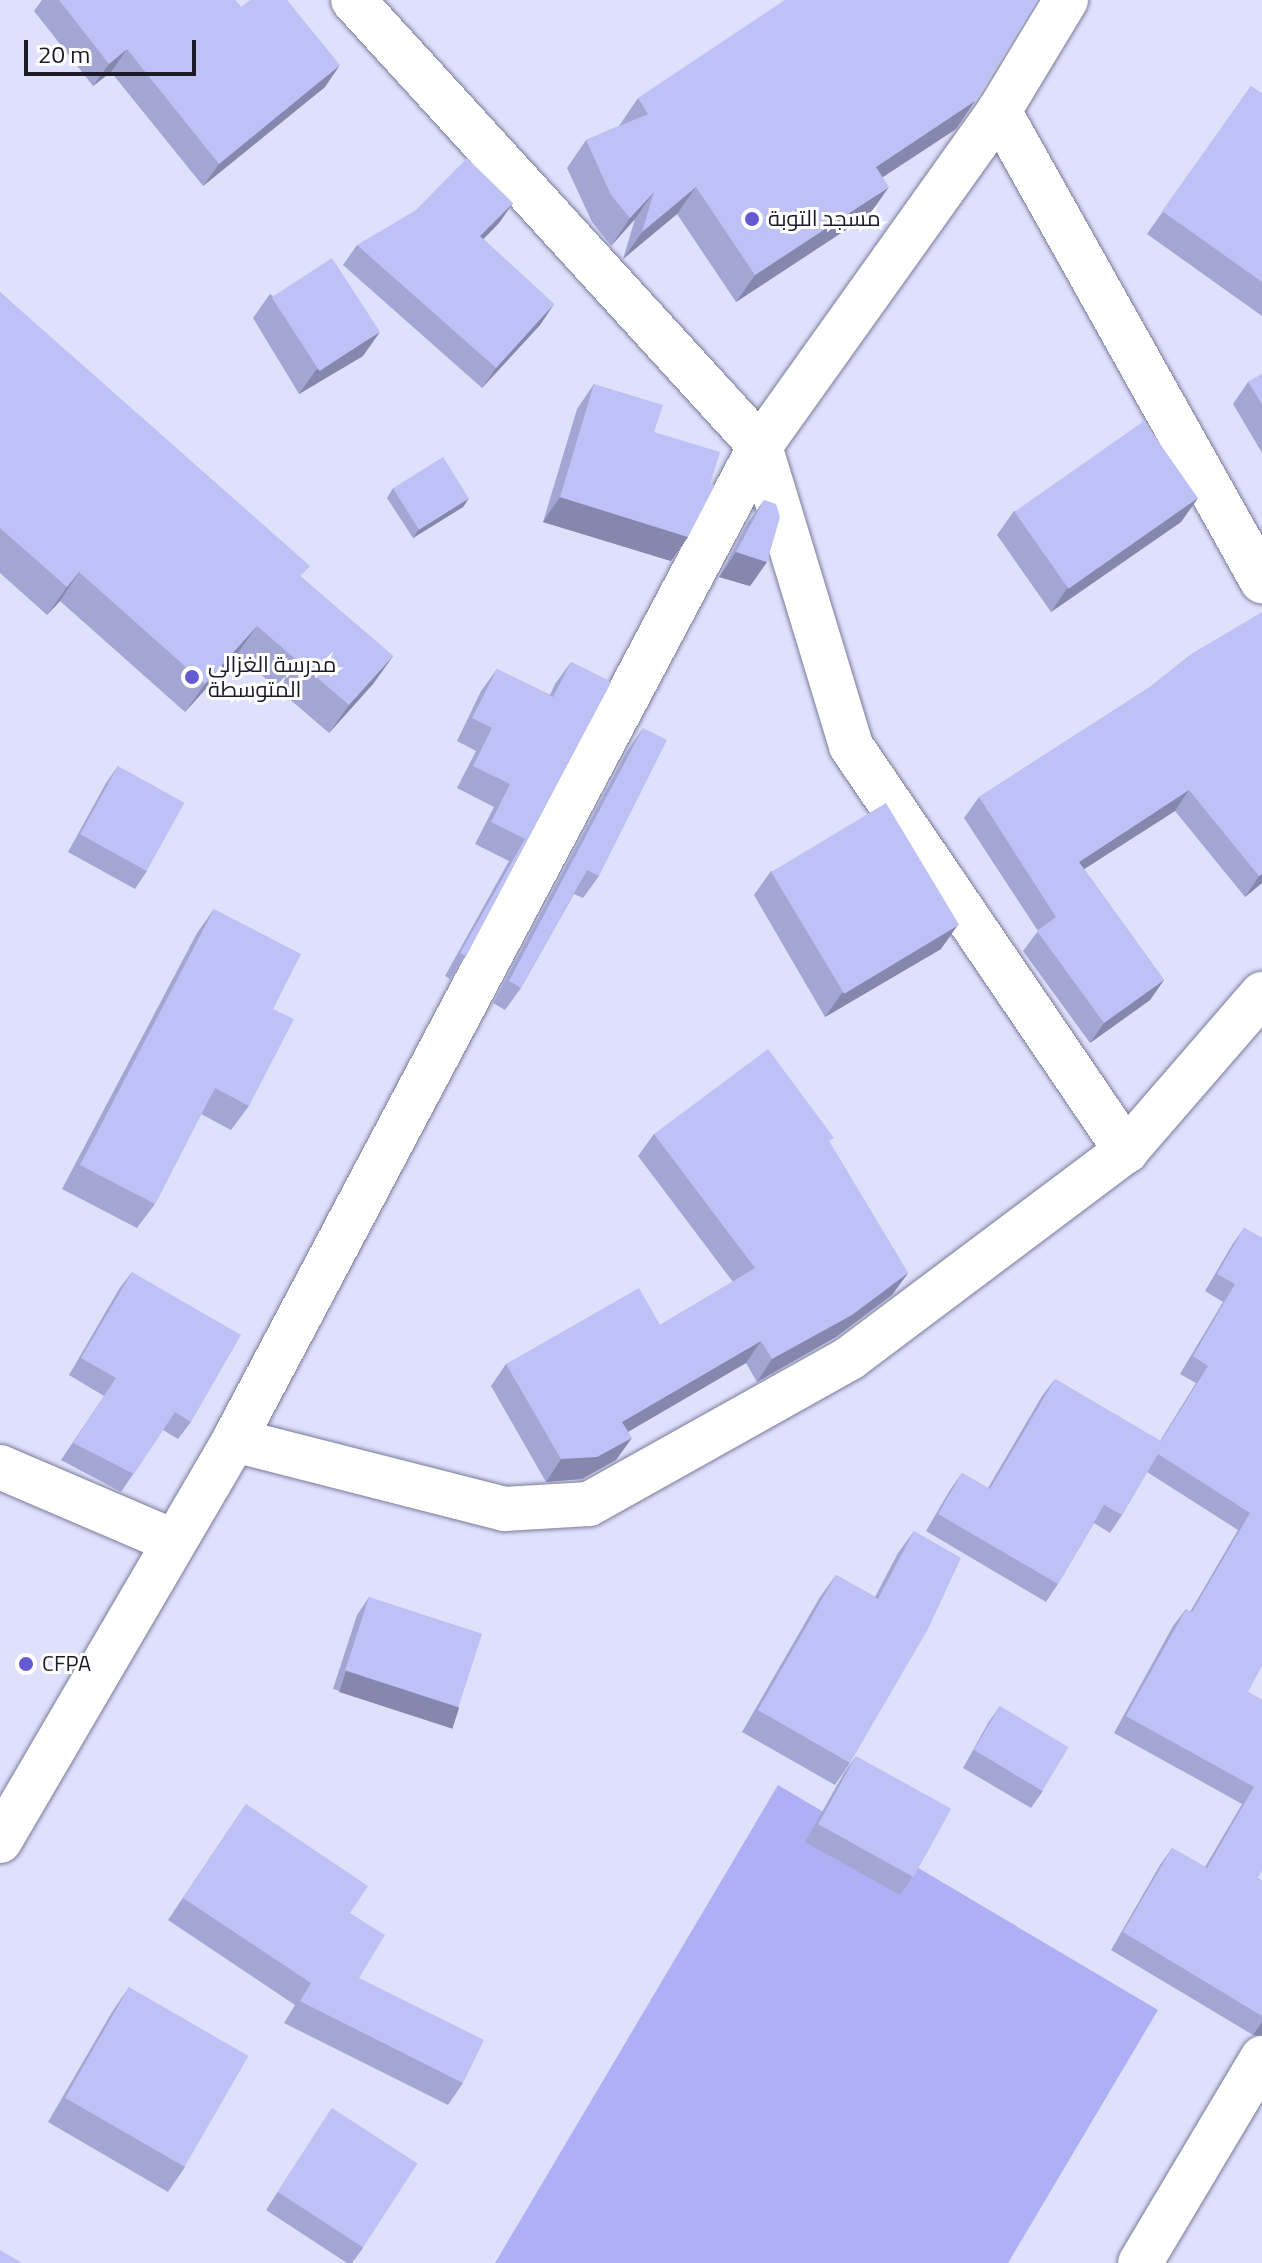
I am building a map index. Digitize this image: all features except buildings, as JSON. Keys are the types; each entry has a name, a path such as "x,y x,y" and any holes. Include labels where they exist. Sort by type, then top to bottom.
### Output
{"street":[{"path":"353,0 760,446 851,746 1126,1151"},
{"path":"0,1841 234,1440 760,446 999,111 1066,0"},
{"path":"999,111 1262,581"},
{"path":"234,1440 504,1509 589,1504 850,1358 1126,1151 1262,994"},
{"path":"0,1467 173,1541"},
{"path":"1140,2263 1262,2058"}],"shaded area":[{"path":"778,1785 1158,2010 1008,2263 495,2263"}],"place":[{"name":"مسجد التوبة","path":"752,219"},
{"name":"مدرسة الغزالي المتوسطة","path":"192,677"},
{"name":"CFPA","path":"26,1664"}]}
